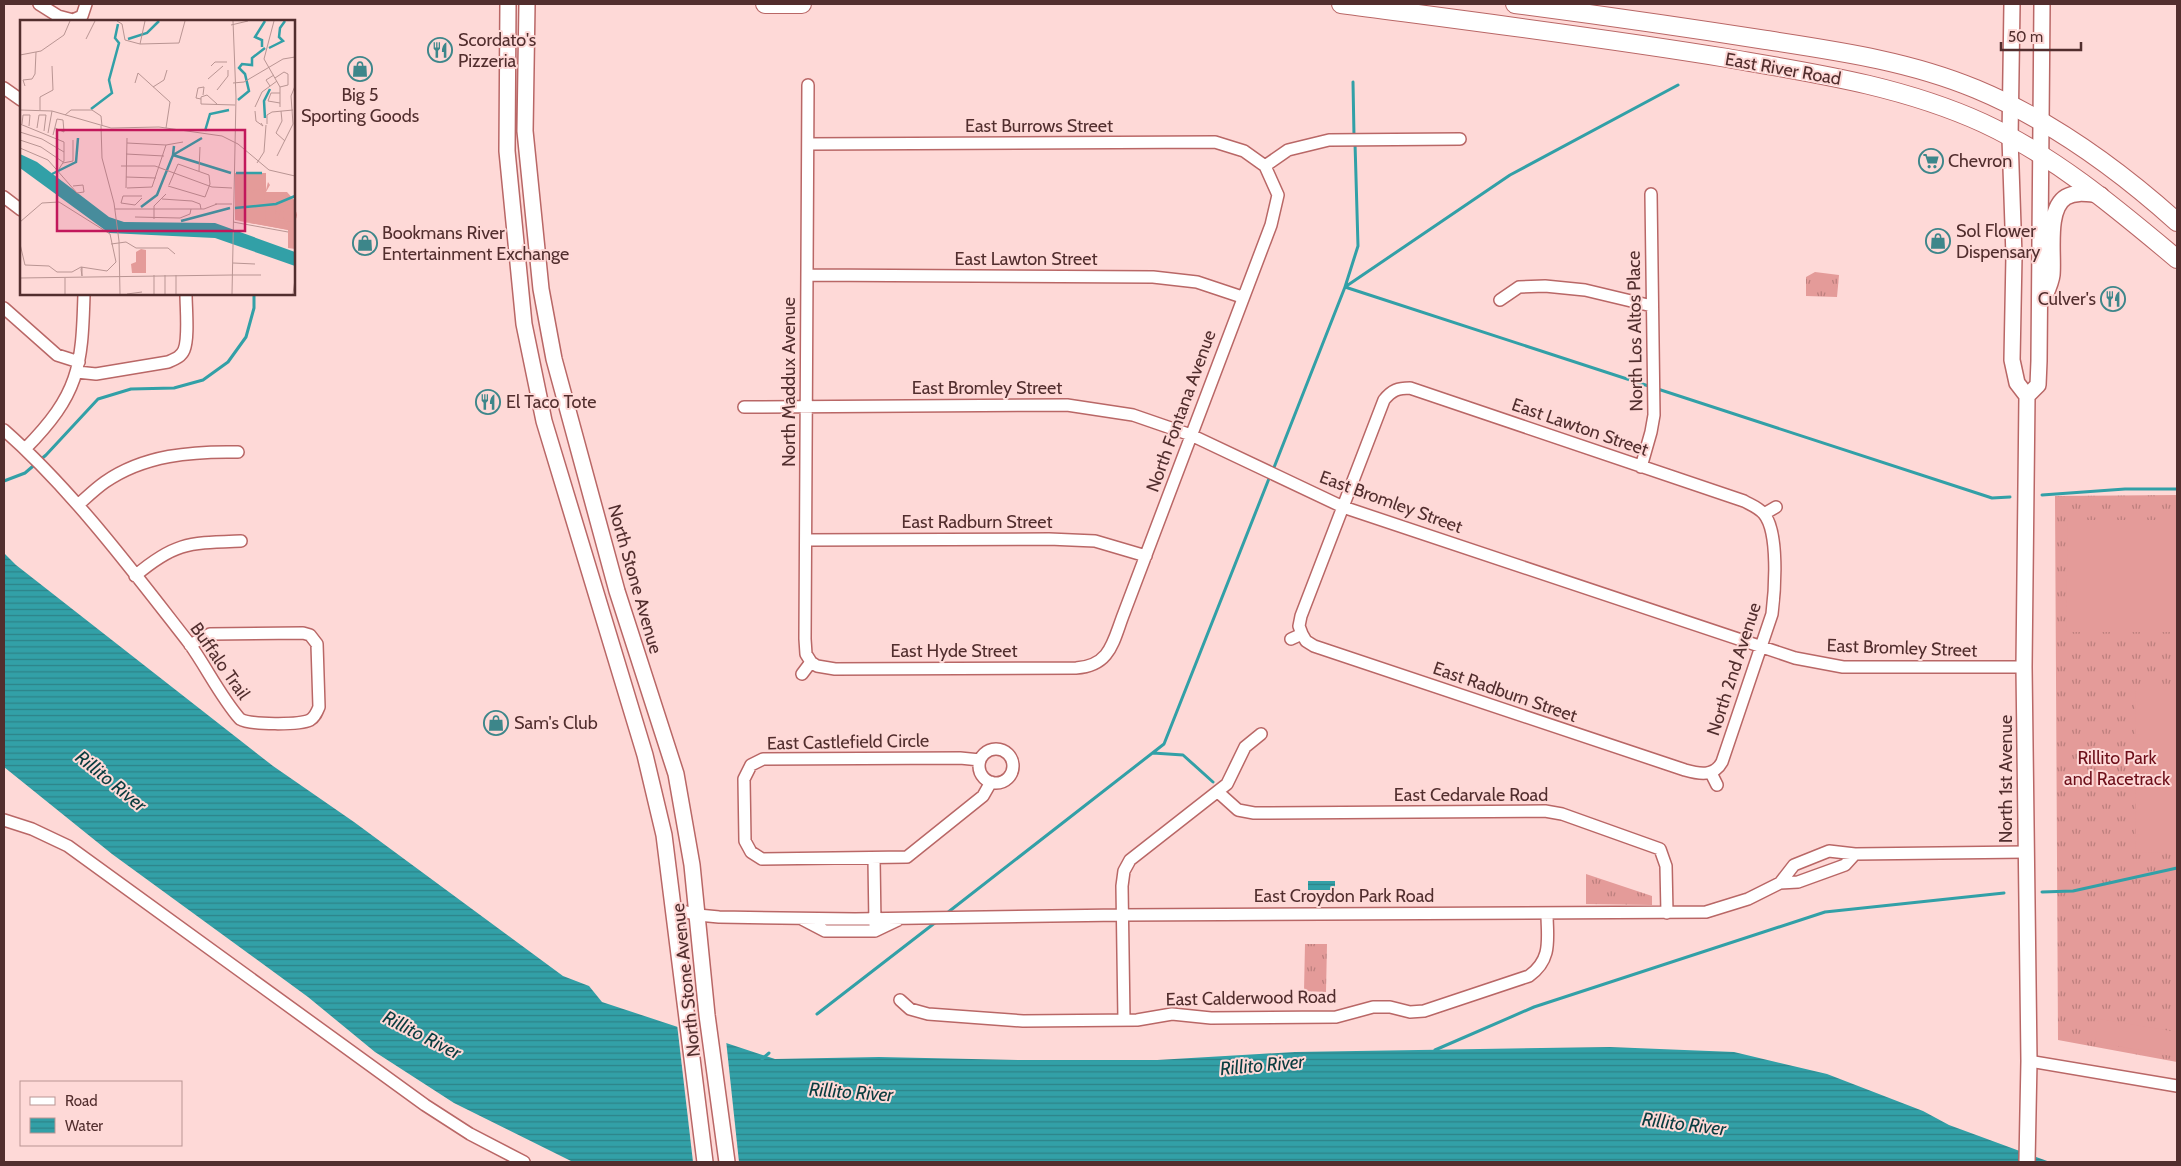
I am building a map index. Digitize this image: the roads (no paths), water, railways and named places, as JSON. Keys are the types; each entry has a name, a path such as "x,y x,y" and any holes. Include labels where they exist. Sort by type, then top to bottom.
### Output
{"main road":[{"name":"North Stone Avenue","path":"508,4 507,151 524,324 544,420 645,756 664,835 675,909 705,1162"},
{"name":"North Stone Avenue","path":"527,4 525,131 542,298 554,359 617,591 676,774 688,839 698,915 707,1015 727,1162"},
{"path":"765,4 802,4"},
{"name":"East River Road","path":"1341,4 1613,40 1774,66 1913,96 1964,115 2040,154 2101,195 2177,258"},
{"name":"East River Road","path":"1515,4 1668,24 1864,56 1913,67 1975,88 2010,104 2097,157 2146,194 2177,222"},
{"name":"North 1st Avenue","path":"2012,4 2010,104 2014,256 2012,360 2017,383 2027,396 2024,667 2029,1061 2027,1162"},
{"name":"North 1st Avenue","path":"2027,396 2038,385 2042,4"},
{"path":"2040,308 2052,278 2054,214 2059,204 2065,198 2077,193 2101,195"}],"street":[{"path":"39,4 67,20 78,19 82,16 86,4"},
{"name":"North Maddux Avenue","path":"808,85 805,647 806,654 811,662"},
{"path":"4,88 20,99"},
{"path":"1265,166 1288,150 1329,140 1460,139"},
{"name":"East Burrows Street","path":"808,144 1215,142 1244,151 1265,166"},
{"name":"North Fontana Avenue","path":"1097,664 1110,650 1242,297 1271,225 1278,195 1265,166"},
{"name":"North Los Altos Place","path":"1641,466 1654,415 1651,194"},
{"path":"4,197 20,209"},
{"name":"East Lawton Street","path":"807,275 1154,277 1197,282 1242,297"},
{"path":"1500,300 1520,288 1545,286 1585,290 1652,306"},
{"path":"28,451 60,410 78,367 82,350 84,295"},
{"path":"4,308 57,355 78,367 96,374 168,362 178,358 184,351 186,343 186,295"},
{"name":"East Lawton Street","path":"1343,507 1384,400 1398,388 1410,388 1744,501 1757,507 1764,514"},
{"name":"East Bromley Street","path":"744,407 1067,405 1133,415 1191,435 1343,507 1795,658 1843,667 2024,667"},
{"name":"Buffalo Trail","path":"4,430 28,451 78,504 190,645 240,719 245,722 302,722 311,719 316,714 319,707 318,644 310,635 303,633 210,634 190,645"},
{"path":"78,504 105,482 143,464 187,453 238,452"},
{"name":"East Radburn Street","path":"1343,507 1301,616 1296,637 1314,646 1685,770 1698,774 1713,772"},
{"path":"1764,514 1776,507"},
{"name":"North 2nd Avenue","path":"1713,772 1722,762 1772,614 1774,597 1773,543 1771,530 1764,514"},
{"name":"East Radburn Street","path":"806,540 1049,539 1095,541 1146,556"},
{"path":"135,576 156,558 168,551 199,543 241,541"},
{"path":"802,674 811,662"},
{"name":"East Hyde Street","path":"811,662 817,666 835,669 1076,668 1097,664"},
{"path":"1124,1020 1122,915 1124,871 1130,860 1227,784 1245,747 1261,734"},
{"name":"East Castlefield Circle","path":"996,749 1001,750 1010,757 1013,767 1009,778 999,783 991,782 984,796 907,857 874,859 762,859 751,852 745,841 744,779 751,766 763,759 960,758 980,760 985,753 996,749"},
{"path":"980,760 980,773 991,782"},
{"path":"1713,772 1718,785"},
{"name":"East Cedarvale Road","path":"1218,792 1238,810 1254,812 1545,811 1562,814 1660,849 1666,866 1667,913"},
{"path":"4,820 32,828 68,846 425,1105 470,1134 524,1162"},
{"name":"East Croydon Park Road","path":"1780,883 1794,865 1829,851 1855,854 2026,852"},
{"name":"East Croydon Park Road","path":"675,909 698,915 876,919 1122,915 1706,912 1748,899 1780,883 1798,882 1845,865 1855,854"},
{"path":"874,859 875,931"},
{"name":"East Calderwood Road","path":"900,1000 910,1009 948,1016 1023,1021 1124,1020 1172,1014 1211,1018 1336,1017 1374,1007 1390,1007 1410,1012 1436,1008 1529,976 1536,971 1547,953 1547,913"},
{"name":"East Croydon Park Road","path":"801,918 825,931 875,931 907,918"},
{"path":"2029,1061 2177,1086"}],"water":[{"name":"Rillito River","path":"4,553 16,565 273,766 354,822 563,976 589,986 602,1002 775,1059 879,1057 1157,1060 1295,1052 1610,1047 1734,1052 1827,1074 1923,1111 1949,1125 2050,1162 573,1162 454,1103 375,1052 308,997 112,854 4,767"},
{"path":"1308,881 1335,881 1335,890 1308,890"}],"waterway":[{"path":"1353,82 1354,136"},
{"path":"1273,470 1345,287 1510,175 1678,85"},
{"path":"1355,143 1358,246 1345,287 1992,498 2010,497"},
{"path":"4,481 25,473 46,455 98,399 131,389 174,388 203,380 228,362 246,337 254,308 254,295"},
{"path":"947,913 1164,744 1270,476"},
{"path":"2042,495 2125,489 2177,489"},
{"path":"1153,753 1183,755 1213,782"},
{"path":"2042,892 2073,891 2177,868"},
{"path":"1435,1050 1534,1007 1825,912 2004,893"},
{"path":"817,1014 936,922"},
{"path":"762,1059 769,1053"}],"place":[{"name":"Scordato's Pizzeria","path":"440,50"},
{"name":"Big 5 Sporting Goods","path":"360,69"},
{"name":"Chevron","path":"1931,161"},
{"name":"Sol Flower Dispensary","path":"1938,241"},
{"name":"Bookmans River Entertainment Exchange","path":"365,243"},
{"name":"Culver's","path":"2113,299"},
{"name":"El Taco Tote","path":"488,402"},
{"name":"Sam's Club","path":"496,723"}],"park label":[{"name":"Rillito Park and Racetrack","path":"2117,768"}]}
